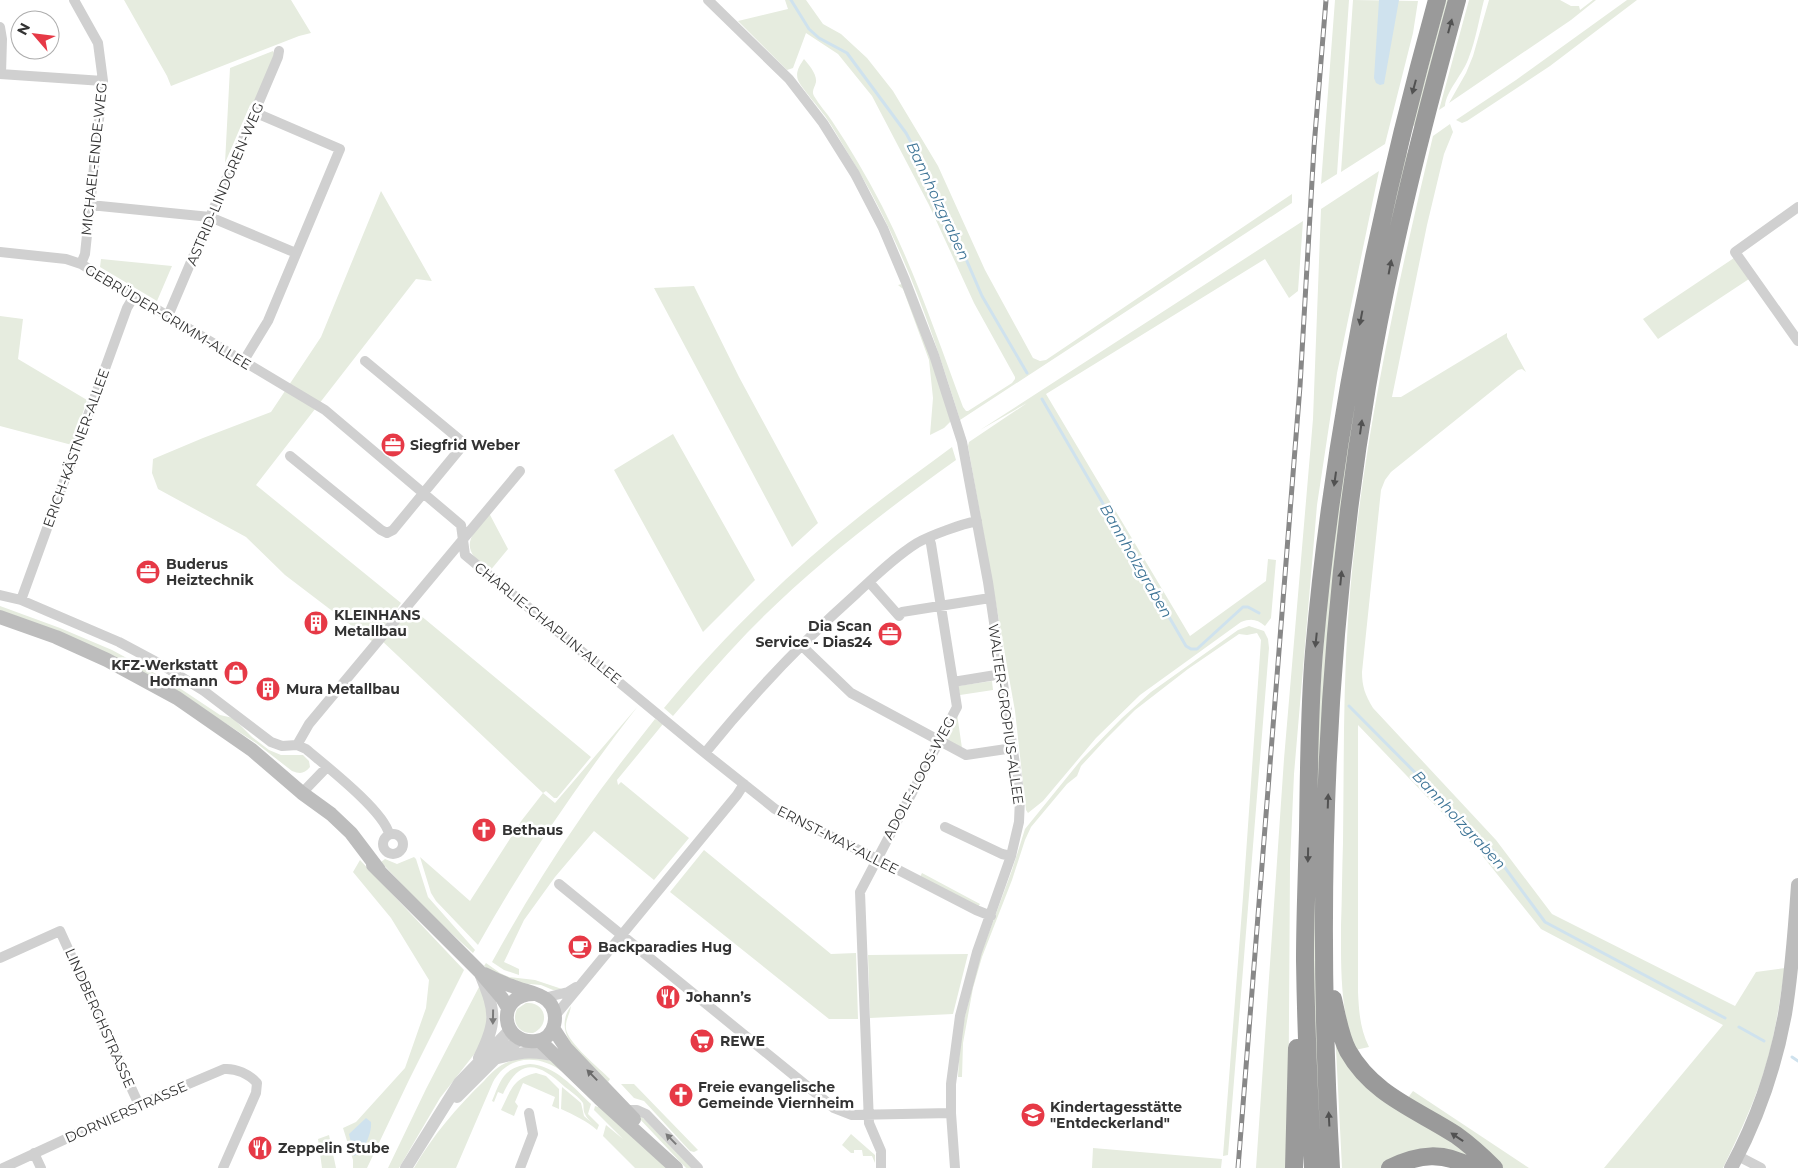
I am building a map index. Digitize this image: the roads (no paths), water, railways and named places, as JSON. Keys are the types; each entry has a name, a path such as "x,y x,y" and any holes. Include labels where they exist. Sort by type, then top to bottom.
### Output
{"highway":[{"path":"1424,0 1426,40"},
{"path":"1313,1168 1309,1108 1305,958 1314,653 1328,525 1348,386 1370,270 1400,140 1438,0"},
{"path":"1331,1168 1324,954 1331,724 1338,605 1367,387 1391,263 1413,165 1457,0"},
{"path":"1324,954 1338,1021 1348,1050 1362,1072 1383,1092 1457,1136 1476,1150 1494,1168"},
{"path":"1294,1168 1299,995 1305,958"},
{"path":"1390,1168 1411,1159 1429,1156 1464,1163 1472,1168"}],"main road":[{"path":"0,617 56,637 107,660 177,698 252,750 302,794 322,819 379,870 479,971 508,1008 507,1021 515,1035 531,1042 540,1041 550,1034 554,1022"},
{"path":"1734,1162 1766,1089 1780,1040 1789,988 1798,886"},
{"path":"479,971 539,996 552,1006 554,1022 566,1048 626,1110 674,1166"},
{"path":"508,1008 518,998 539,996"},
{"path":"540,1041 674,1166"}],"street":[{"name":"MICHAEL-ENDE-WEG","path":"74,0 98,43 103,81 85,254 81,264"},
{"name":"WALTER-GROPIUS-ALLEE","path":"708,0 789,79 824,123 855,174 883,228 905,280 934,355 959,433 990,598 1020,798 1018,822 1011,856 976,952 960,1016 953,1065 951,1113 955,1168"},
{"path":"0,27 2,39 1,74 103,81"},
{"name":"ASTRID-LINDGREN-WEG","path":"168,316 279,51"},
{"path":"243,362 268,321 340,149 254,112"},
{"path":"90,205 210,217 296,253"},
{"path":"1798,206 1735,252 1798,341"},
{"name":"GEBRÜDER-GRIMM-ALLEE","path":"0,252 66,259 81,264 326,412"},
{"name":"ERICH-KÄSTNER-ALLEE","path":"21,600 124,317 134,296"},
{"path":"290,456 387,533 393,530 459,450 462,443 459,439 365,361"},
{"name":"CHARLIE-CHAPLIN-ALLEE","path":"326,412 461,525 465,554 650,708"},
{"path":"297,745 309,724 520,471"},
{"path":"705,753 737,713 801,645 869,582 913,546 968,522 977,521"},
{"name":"ADOLF-LOOS-WEG","path":"881,1168 881,1151 869,1123 860,892 957,707 929,538"},
{"path":"869,582 899,616 902,612 990,598"},
{"path":"0,595 21,600 119,642 162,665 204,691 271,742 282,746 297,745 306,749 378,813 389,834"},
{"path":"801,645 851,694 966,755 1013,748"},
{"path":"953,682 1002,674"},
{"name":"ERNST-MAY-ALLEE","path":"650,708 775,809 990,916"},
{"path":"302,794 327,767"},
{"path":"554,1022 582,984 744,784"},
{"path":"945,828 1002,854 1011,856"},
{"path":"559,884 834,1108 852,1115 951,1113"},
{"name":"LINDBERGHSTRASSE","path":"0,958 60,930 140,1105"},
{"path":"476,1065 488,1040 493,1024 491,1000 479,971"},
{"path":"539,996 568,992 582,984"},
{"path":"406,1168 459,1083 476,1065 515,1035"},
{"path":"429,1129 515,1035"},
{"path":"495,1059 531,1052 542,1052 559,1058"},
{"name":"DORNIERSTRASSE","path":"3,1168 140,1105 224,1069 232,1068 252,1077 257,1083 256,1093 224,1168"},
{"path":"626,1110 636,1110 646,1114 698,1168"},
{"path":"520,1168 533,1134 530,1113"},
{"path":"34,1153 41,1168"},
{"path":"1734,1162 1761,1168"}],"water":[{"path":"1379,0 1399,0 1384,84 1380,85 1376,83 1374,78"},
{"path":"366,1118 371,1122 369,1137 361,1151 354,1156 349,1134"}],"waterway":[{"name":"Bannholzgraben","path":"791,0 809,29 819,38 847,53 906,133 934,185 982,296 1027,373"},
{"name":"Bannholzgraben","path":"1042,399 1186,646 1191,649 1197,649 1243,607 1248,607 1259,613"},
{"name":"Bannholzgraben","path":"1349,706 1492,850 1545,922 1725,1018"},
{"name":"Bannholzgraben","path":"1739,1027 1764,1041"},
{"name":"Bannholzgraben","path":"1792,1057 1798,1061"}],"railway":[{"path":"1238,1168 1300,386 1314,147 1326,0"}],"place":[{"name":"Siegfrid Weber","path":"393,445"},
{"name":"Buderus Heiztechnik","path":"148,572"},
{"name":"KLEINHANS Metallbau","path":"316,623"},
{"name":"Dia Scan Service - Dias24","path":"890,634"},
{"name":"KFZ-Werkstatt Hofmann","path":"236,673"},
{"name":"Mura Metallbau","path":"268,689"},
{"name":"Bethaus","path":"484,830"},
{"name":"Backparadies Hug","path":"580,947"},
{"name":"Johann’s","path":"668,997"},
{"name":"REWE","path":"702,1041"},
{"name":"Freie evangelische Gemeinde Viernheim","path":"681,1095"},
{"name":"Kindertagesstätte \"Entdeckerland\"","path":"1033,1115"},
{"name":"Zeppelin Stube","path":"260,1148"}]}
